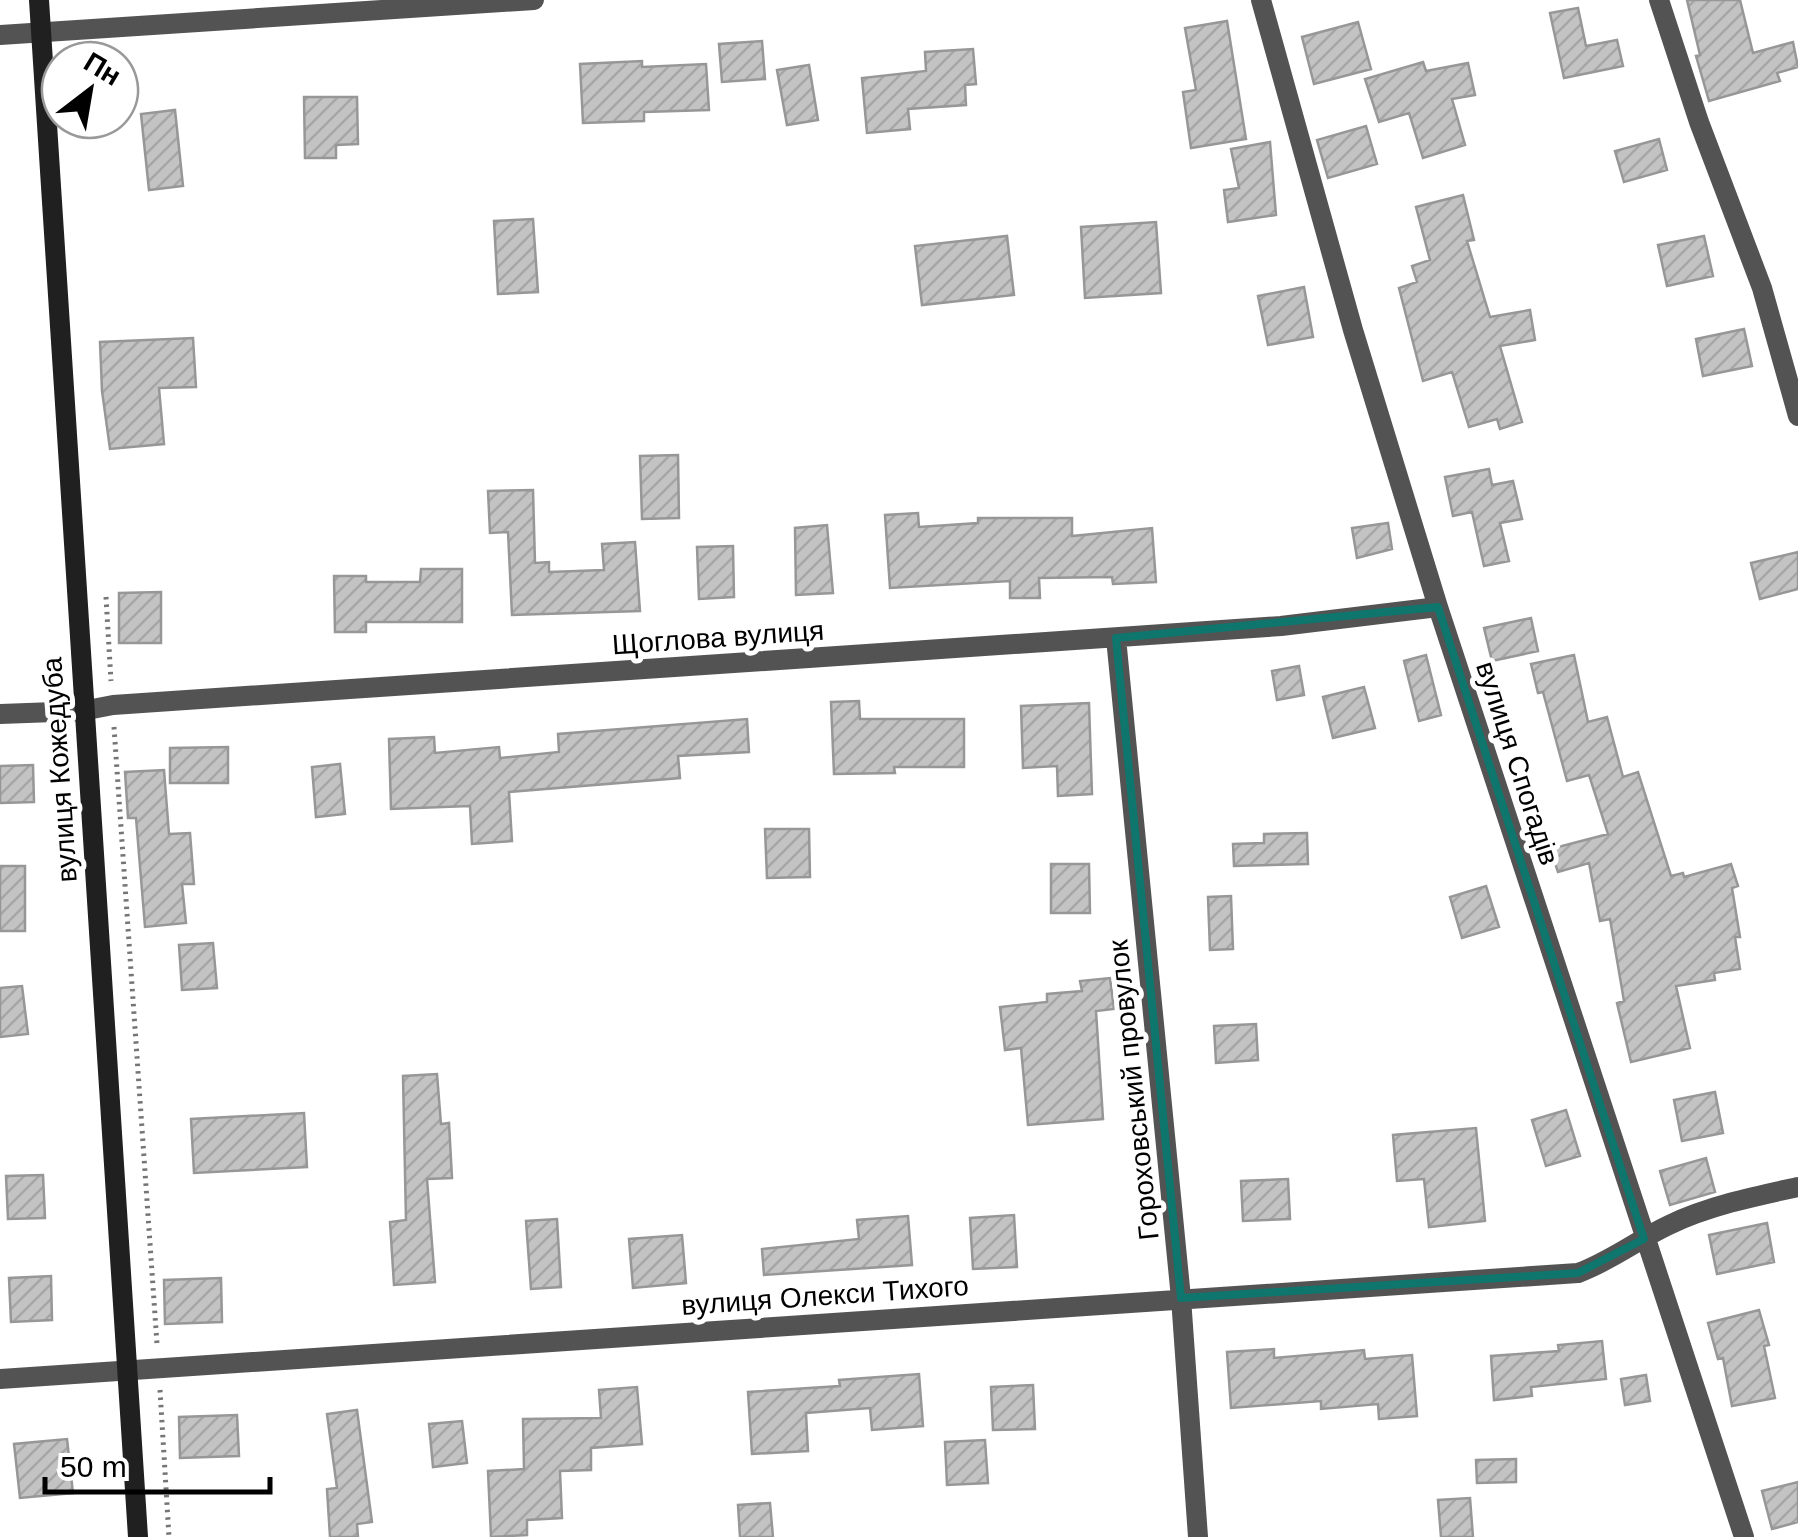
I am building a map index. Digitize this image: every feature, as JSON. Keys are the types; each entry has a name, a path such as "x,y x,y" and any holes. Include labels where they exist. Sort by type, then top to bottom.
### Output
{"street":[{"name":"вулиця Кожедуба","path":"38,0 138,1537"},
{"path":"0,35 534,0"},
{"name":"вулиця Спогадів","path":"1261,0 1353,330 1438,607 1744,1537"},
{"path":"1659,0 1699,122 1762,288 1798,416"},
{"name":"Щоглова вулиця","path":"0,714 1281,626 1438,607"},
{"name":"Гороховський провулок","path":"1116,638 1181,1298 1198,1537"},
{"name":"вулиця Олекси Тихого","path":"0,1379 1578,1273 1606,1263 1627,1246 1671,1224 1798,1187"}],"path":[{"path":"105,588 169,1537"}],"highlighted area":[{"path":"1438,607 1644,1239 1578,1273 1181,1298 1116,638"}],"building":[{"path":"1687,0 1740,0 1753,53 1793,42 1798,67 1777,73 1780,81 1709,101 1696,56 1700,55"},
{"path":"1578,8 1586,46 1617,40 1623,66 1564,78 1550,13"},
{"path":"1227,21 1246,139 1191,148 1183,92 1196,90 1185,28"},
{"path":"1358,22 1371,69 1314,84 1302,37"},
{"path":"762,41 765,79 722,82 719,44"},
{"path":"973,49 976,84 965,85 966,105 908,109 910,129 867,133 862,78 926,71 925,52"},
{"path":"642,61 642,67 706,64 709,110 644,112 644,121 583,123 580,64"},
{"path":"1423,62 1426,71 1468,63 1475,95 1452,99 1465,145 1423,158 1409,113 1379,122 1365,79"},
{"path":"809,65 818,120 787,125 777,70"},
{"path":"304,97 357,97 358,144 336,145 336,158 305,158"},
{"path":"175,110 183,186 149,190 141,114"},
{"path":"1366,126 1377,164 1328,178 1317,140"},
{"path":"1659,139 1667,170 1624,182 1615,151"},
{"path":"1270,142 1276,215 1228,222 1224,190 1239,188 1231,149"},
{"path":"1463,195 1474,240 1467,241 1490,317 1530,310 1535,340 1500,346 1522,422 1500,429 1497,419 1469,427 1452,372 1423,381 1399,288 1417,282 1412,266 1430,260 1416,207"},
{"path":"533,219 538,292 498,294 494,221"},
{"path":"1156,222 1161,293 1085,298 1081,227"},
{"path":"1007,236 1014,295 922,305 915,246"},
{"path":"1704,236 1713,276 1667,286 1658,245"},
{"path":"1304,287 1313,337 1268,345 1258,296"},
{"path":"1744,329 1752,366 1703,376 1696,339"},
{"path":"193,338 196,387 159,388 164,444 110,449 100,342"},
{"path":"678,455 679,518 642,519 640,456"},
{"path":"1489,469 1492,485 1513,481 1522,519 1500,523 1509,561 1484,566 1472,512 1453,516 1445,477"},
{"path":"533,490 535,563 549,562 549,572 604,570 602,544 635,542 640,611 512,615 508,532 490,533 488,491"},
{"path":"918,513 919,527 978,523 978,518 1072,518 1072,536 1152,528 1156,582 1113,584 1112,577 1039,578 1040,598 1010,598 1010,581 890,588 885,515"},
{"path":"1388,523 1392,549 1357,558 1352,528"},
{"path":"827,525 833,593 796,595 795,528"},
{"path":"733,546 734,597 699,599 697,547"},
{"path":"1798,552 1798,589 1760,599 1751,563"},
{"path":"421,569 462,569 462,622 366,622 366,632 335,632 334,576 366,576 366,582 420,582"},
{"path":"161,592 161,643 119,643 119,593"},
{"path":"1531,618 1538,651 1492,661 1484,628"},
{"path":"1426,655 1441,715 1419,721 1404,661"},
{"path":"1574,655 1588,722 1607,717 1623,777 1638,772 1671,876 1683,873 1684,877 1731,864 1738,886 1732,888 1740,937 1735,937 1740,969 1714,973 1715,980 1676,986 1690,1048 1631,1062 1617,1003 1624,1001 1610,919 1600,921 1589,863 1558,872 1550,849 1608,834 1589,775 1567,781 1543,692 1538,693 1531,664"},
{"path":"1299,666 1304,695 1277,700 1272,671"},
{"path":"1364,687 1375,728 1333,738 1323,697"},
{"path":"859,701 860,719 964,719 964,767 894,767 895,773 834,774 831,702"},
{"path":"1089,703 1092,794 1058,796 1057,766 1023,768 1021,706"},
{"path":"747,719 749,752 678,756 680,778 509,792 512,841 472,844 470,806 391,809 389,739 434,737 435,753 499,747 500,758 559,752 558,734"},
{"path":"228,747 228,783 170,783 170,748"},
{"path":"340,764 345,814 316,817 312,767"},
{"path":"33,765 34,802 0,803 0,766"},
{"path":"164,770 169,834 190,833 194,884 182,884 186,923 145,927 136,818 128,818 125,772"},
{"path":"765,829 809,829 810,877 767,878"},
{"path":"1307,833 1308,864 1234,866 1233,844 1264,843 1264,834"},
{"path":"1051,864 1089,864 1090,913 1051,913"},
{"path":"0,866 25,866 25,931 0,931"},
{"path":"1486,886 1499,927 1462,938 1450,897"},
{"path":"1231,896 1233,949 1210,950 1208,897"},
{"path":"213,943 217,988 182,990 179,945"},
{"path":"1110,978 1114,1009 1096,1011 1103,1119 1028,1125 1021,1048 1005,1050 1000,1007 1047,1002 1047,994 1082,991 1080,981"},
{"path":"22,986 28,1034 0,1037 0,988"},
{"path":"1256,1024 1258,1060 1216,1063 1214,1026"},
{"path":"437,1074 441,1124 449,1123 452,1178 427,1179 435,1282 394,1285 390,1222 406,1220 403,1076"},
{"path":"1715,1092 1723,1133 1682,1141 1674,1100"},
{"path":"1566,1110 1580,1156 1546,1166 1532,1120"},
{"path":"304,1113 307,1167 194,1173 191,1119"},
{"path":"1476,1128 1485,1221 1429,1227 1424,1179 1397,1181 1393,1135"},
{"path":"1706,1158 1715,1192 1670,1205 1660,1171"},
{"path":"43,1175 45,1218 8,1219 6,1176"},
{"path":"1288,1179 1290,1219 1243,1221 1241,1181"},
{"path":"1014,1215 1017,1267 973,1269 970,1218"},
{"path":"908,1216 912,1265 764,1275 762,1249 859,1239 857,1220"},
{"path":"557,1219 561,1287 531,1289 526,1221"},
{"path":"1767,1223 1774,1262 1717,1274 1709,1235"},
{"path":"682,1235 686,1283 633,1288 629,1239"},
{"path":"51,1276 52,1320 11,1322 9,1278"},
{"path":"221,1278 222,1322 165,1324 164,1280"},
{"path":"1759,1310 1769,1345 1764,1346 1775,1398 1732,1406 1723,1358 1718,1359 1708,1323"},
{"path":"1602,1341 1606,1379 1531,1387 1532,1396 1494,1400 1491,1356 1559,1351 1558,1345"},
{"path":"1274,1349 1274,1358 1364,1350 1365,1359 1412,1355 1417,1416 1379,1419 1378,1404 1321,1409 1321,1401 1231,1408 1227,1352"},
{"path":"919,1374 923,1426 872,1430 870,1408 806,1413 808,1451 752,1454 748,1392 840,1386 839,1380"},
{"path":"1646,1375 1650,1401 1625,1405 1621,1379"},
{"path":"1033,1385 1035,1429 993,1430 991,1387"},
{"path":"637,1387 642,1444 591,1448 591,1470 560,1471 562,1518 527,1520 527,1535 491,1537 488,1471 524,1469 523,1419 601,1418 599,1390"},
{"path":"357,1410 372,1522 357,1524 358,1537 330,1537 327,1489 337,1488 327,1414"},
{"path":"237,1415 239,1456 180,1458 179,1417"},
{"path":"462,1421 467,1463 433,1467 429,1424"},
{"path":"67,1439 73,1493 20,1498 14,1444"},
{"path":"985,1440 988,1483 947,1485 945,1442"},
{"path":"1516,1459 1516,1482 1477,1483 1476,1460"},
{"path":"1798,1482 1798,1522 1772,1529 1762,1491"},
{"path":"1470,1498 1473,1537 1441,1537 1438,1500"},
{"path":"770,1503 773,1537 740,1537 738,1505"}]}
